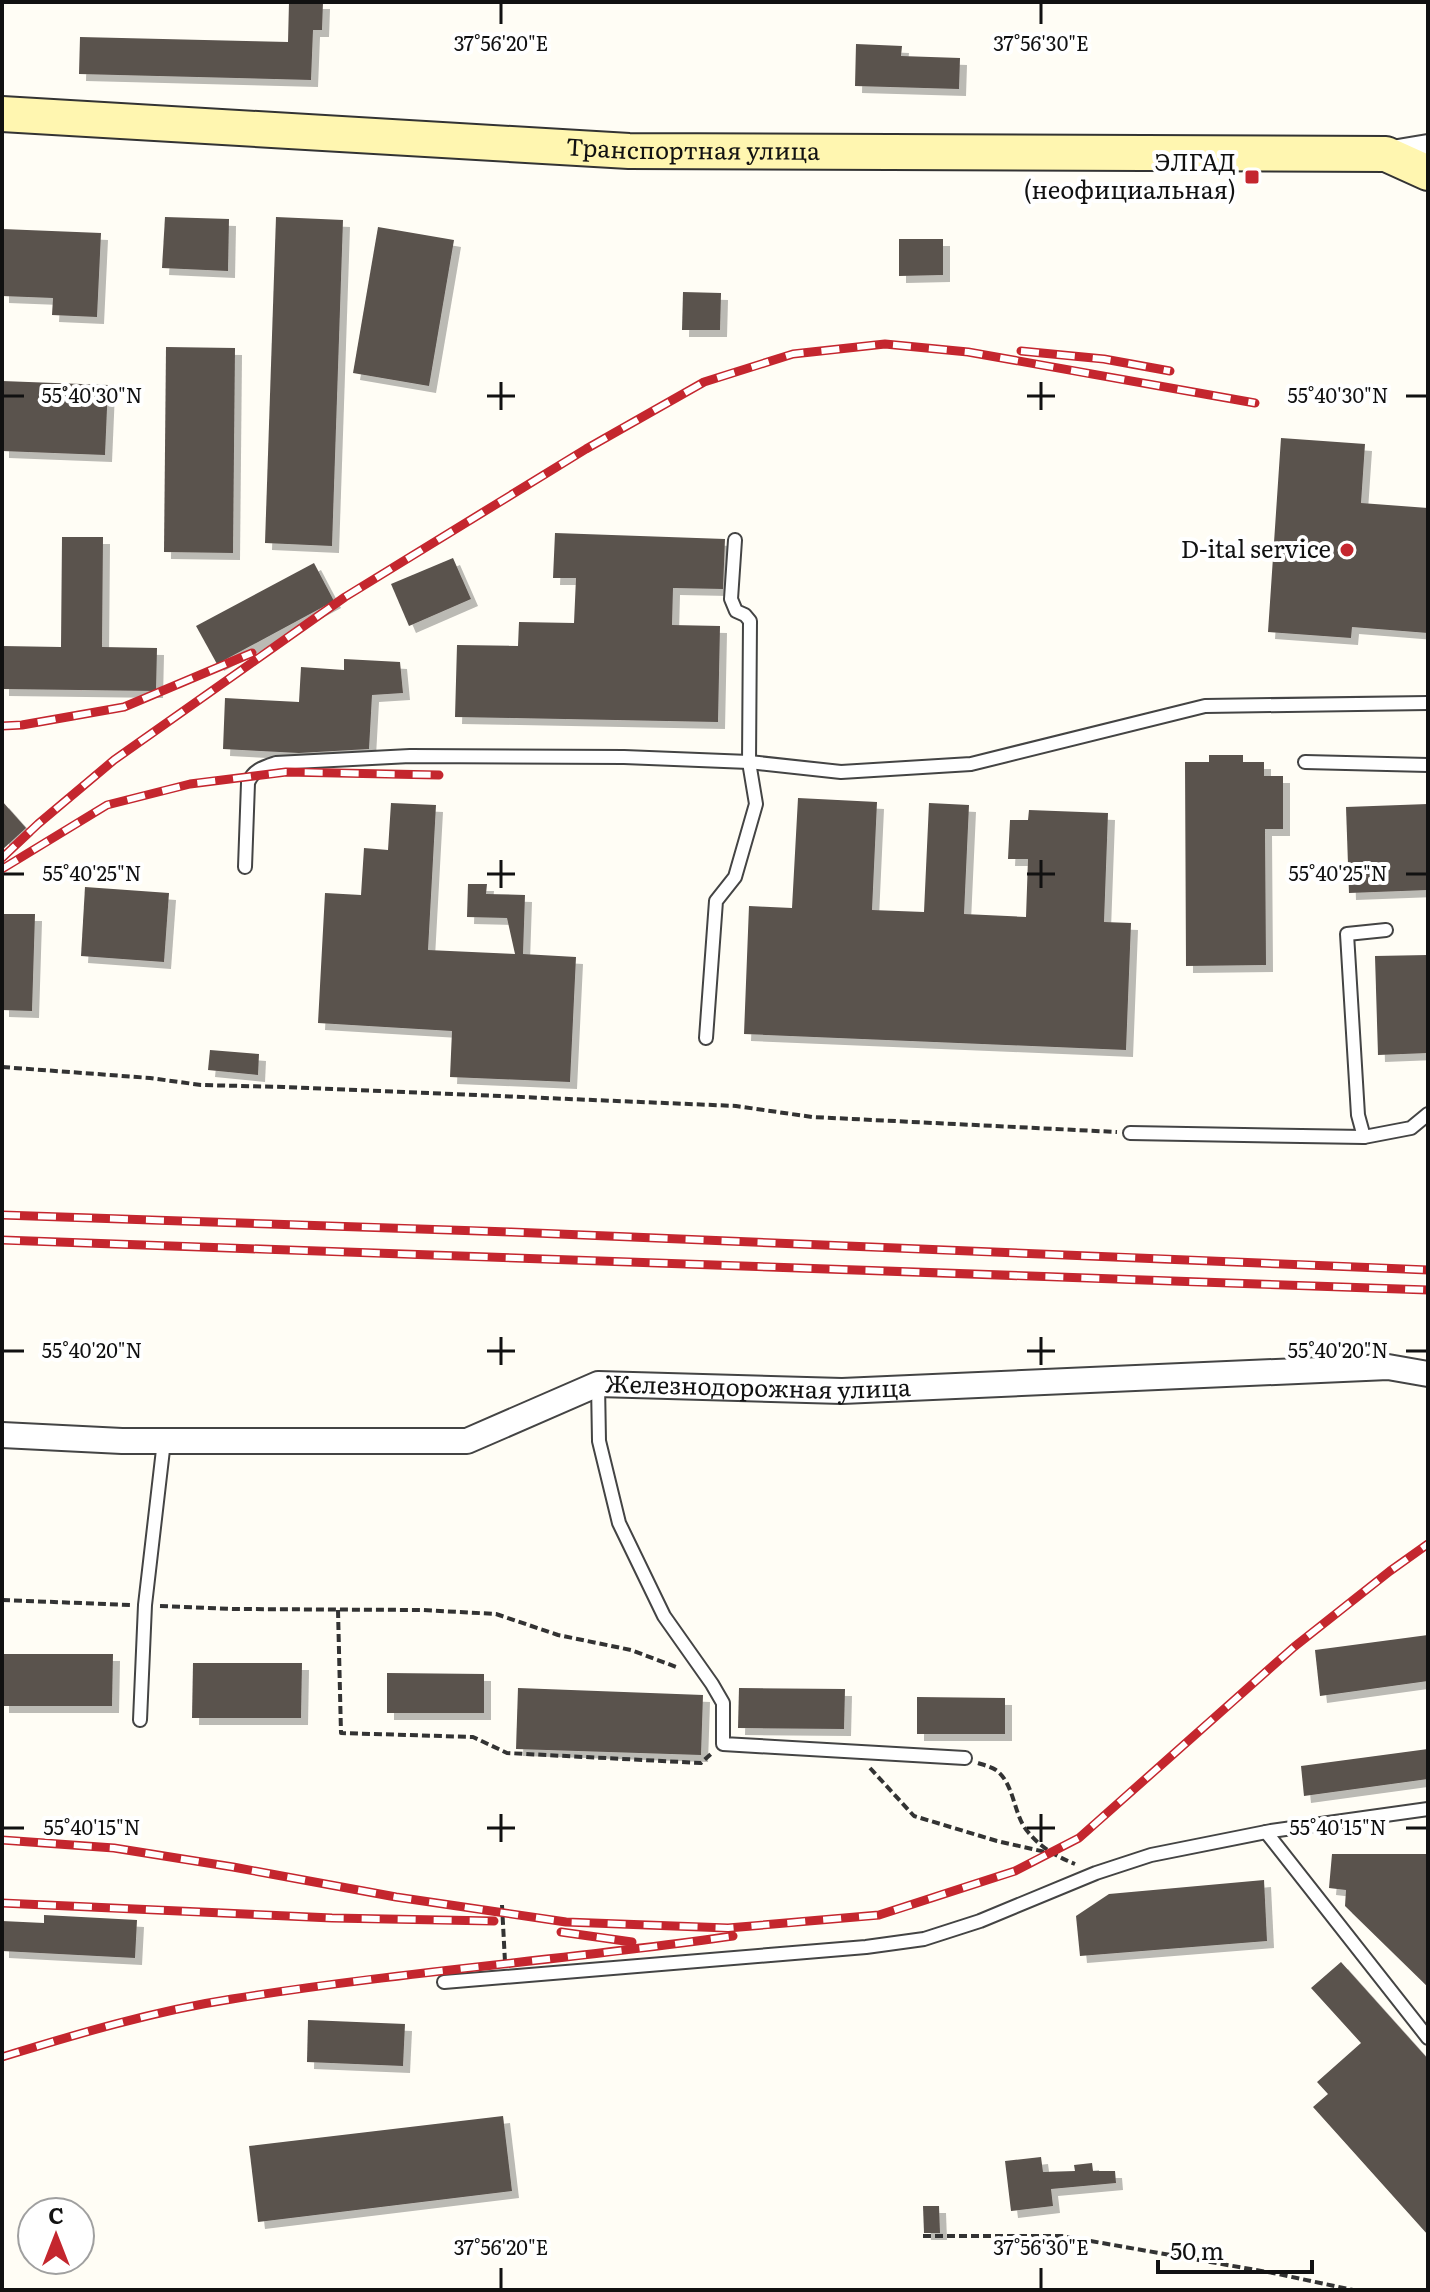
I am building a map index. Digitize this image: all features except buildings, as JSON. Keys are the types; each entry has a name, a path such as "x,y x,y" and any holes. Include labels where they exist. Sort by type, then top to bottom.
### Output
{"street":[{"name":"Транспортная улица","path":"2,114 629,151 1386,154"},
{"path":"1386,154 1428,147"},
{"path":"1386,154 1428,173"},
{"name":"Железнодорожная улица","path":"2,1435 122,1441 467,1441 598,1384 842,1391 1388,1367 1428,1374"}],"lane":[{"path":"706,1038 716,901 735,877 756,804 749,762 750,621 736,611 731,599 735,540"},
{"path":"245,867 250,776 261,767 276,763 410,756 624,757 749,762 841,772 971,764 1205,706 1428,703"},
{"path":"1305,762 1428,765"},
{"path":"1364,1137 1358,1115 1347,934 1386,930"},
{"path":"1130,1133 1364,1137 1411,1128 1428,1114"},
{"path":"598,1384 599,1441 619,1523 664,1616 723,1703 723,1744 965,1758"},
{"path":"140,1720 145,1605 164,1441"},
{"path":"444,1982 866,1947 924,1939 980,1921 1096,1873 1151,1855 1266,1832 1428,1809"},
{"path":"1266,1832 1428,2038"}],"path":[{"path":"2,1067 201,1085 736,1106 812,1117 1130,1133"},
{"path":"2,1600 233,1609 422,1610 496,1614 558,1635 631,1650 692,1672 712,1684"},
{"path":"338,1610 341,1733 473,1737 507,1753 701,1763 723,1744"},
{"path":"855,1752 914,1816 1050,1853 1096,1873"},
{"path":"965,1758 998,1771 1011,1793 1026,1831 1050,1853"},
{"path":"502,1905 506,1977"},
{"path":"923,2236 1062,2236 1353,2290"}],"railway":[{"path":"2,858 114,760 345,597 586,449 704,382 793,354 885,344 968,352 1255,403"},
{"path":"1021,351 1104,359 1170,371"},
{"path":"2,726 124,707 252,653"},
{"path":"2,869 107,805 190,784 286,772 439,775"},
{"path":"2,1215 511,1232 1428,1270"},
{"path":"2,1240 1428,1290"},
{"path":"2,1840 114,1848 396,1897 566,1922 728,1928 879,1915 1015,1871 1079,1838 1294,1647 1428,1544"},
{"path":"2,1903 332,1918 494,1921"},
{"path":"561,1932 632,1942"},
{"path":"2,2057 145,2017 232,1999 733,1936"}],"place":[{"name":"ЭЛГАД (неофициальная)","path":"1252,177"},
{"name":"D-ital service","path":"1347,550"}]}
